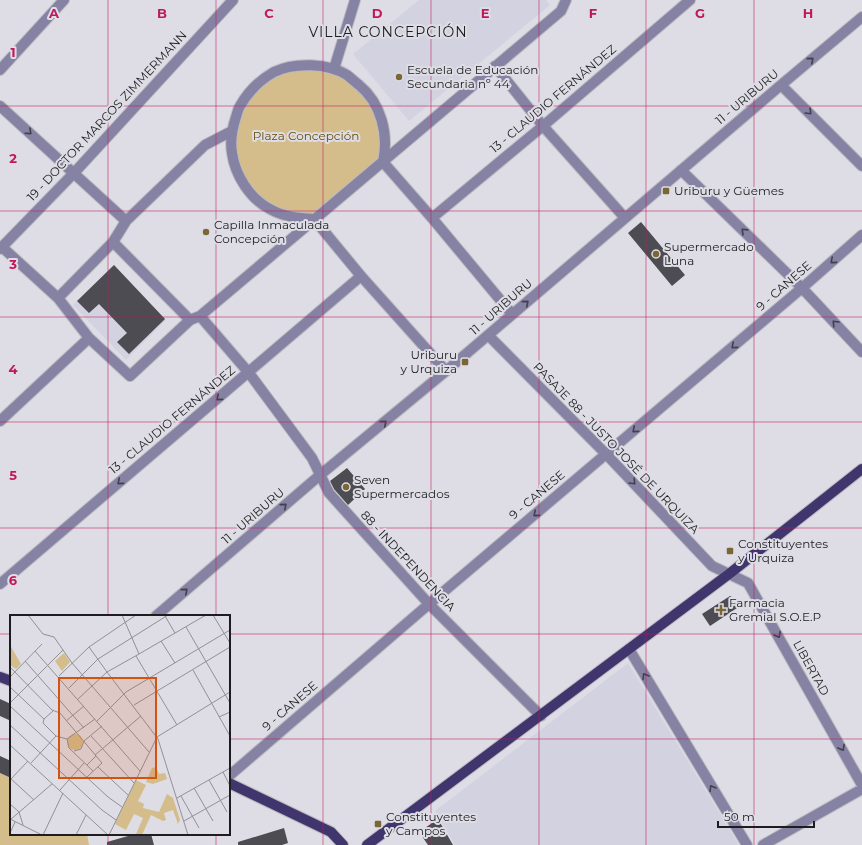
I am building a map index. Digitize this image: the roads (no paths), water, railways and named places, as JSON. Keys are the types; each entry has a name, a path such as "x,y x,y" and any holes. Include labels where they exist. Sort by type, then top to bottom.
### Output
{"main road":[{"path":"366,845 541,716 729,574 862,469"},
{"path":"0,677 10,681"},
{"path":"230,783 332,832 344,845"}],"street":[{"path":"0,70 64,0"},
{"name":"19 - DOCTOR MARCOS ZIMMERMANN","path":"1,248 74,172 233,0"},
{"path":"334,69 355,0"},
{"path":"1,248 58,298 89,338 130,376 190,320 200,316 561,11 566,0"},
{"name":"13 - CLAUDIO FERNÁNDEZ","path":"432,218 543,126 690,0"},
{"name":"11 - URIBURU","path":"157,615 320,475 446,371 781,85 862,18"},
{"path":"383,162 385,152 385,136 379,112 366,91 347,75 324,66 299,65 275,72 254,86 239,107 232,131 232,154 234,161 239,175 251,194 269,209 290,218 314,219 361,276 446,371"},
{"path":"495,66 543,126 625,218"},
{"path":"781,85 862,166"},
{"path":"0,106 126,221"},
{"path":"58,298 113,242 126,221 205,145 232,131"},
{"path":"383,162 512,314"},
{"path":"681,170 802,288 862,352"},
{"name":"9 - CANESE","path":"230,775 429,604 802,288 862,235"},
{"path":"113,242 190,320"},
{"name":"13 - CLAUDIO FERNÁNDEZ","path":"0,584 361,276"},
{"name":"88 - INDEPENDENCIA","path":"200,316 248,373 312,458 329,494 429,604 541,716"},
{"name":"PASAJE 88 - JUSTO JOSÉ DE URQUIZA","path":"488,335 606,454 712,566 729,574"},
{"path":"0,421 89,338"},
{"name":"LIBERTAD","path":"729,574 748,583 862,785"},
{"path":"629,649 747,845"},
{"path":"762,845 862,789"}],"place":[{"name":"Escuela de Educación Secundaria nº 44","path":"399,77"},
{"name":"Uriburu y Güemes","path":"666,191"},
{"name":"Capilla Inmaculada Concepción","path":"206,232"},
{"name":"Supermercado Luna","path":"656,254"},
{"name":"Uriburu y Urquiza","path":"465,362"},
{"name":"Seven Supermercados","path":"346,487"},
{"name":"Constituyentes y Urquiza","path":"730,551"},
{"name":"Farmacia Gremial S.O.E.P","path":"721,610"},
{"name":"Constituyentes y Campos","path":"378,824"}],"district":[{"name":"VILLA CONCEPCIÓN","path":"388,32"}],"park label":[{"name":"Plaza Concepción","path":"306,136"}]}
